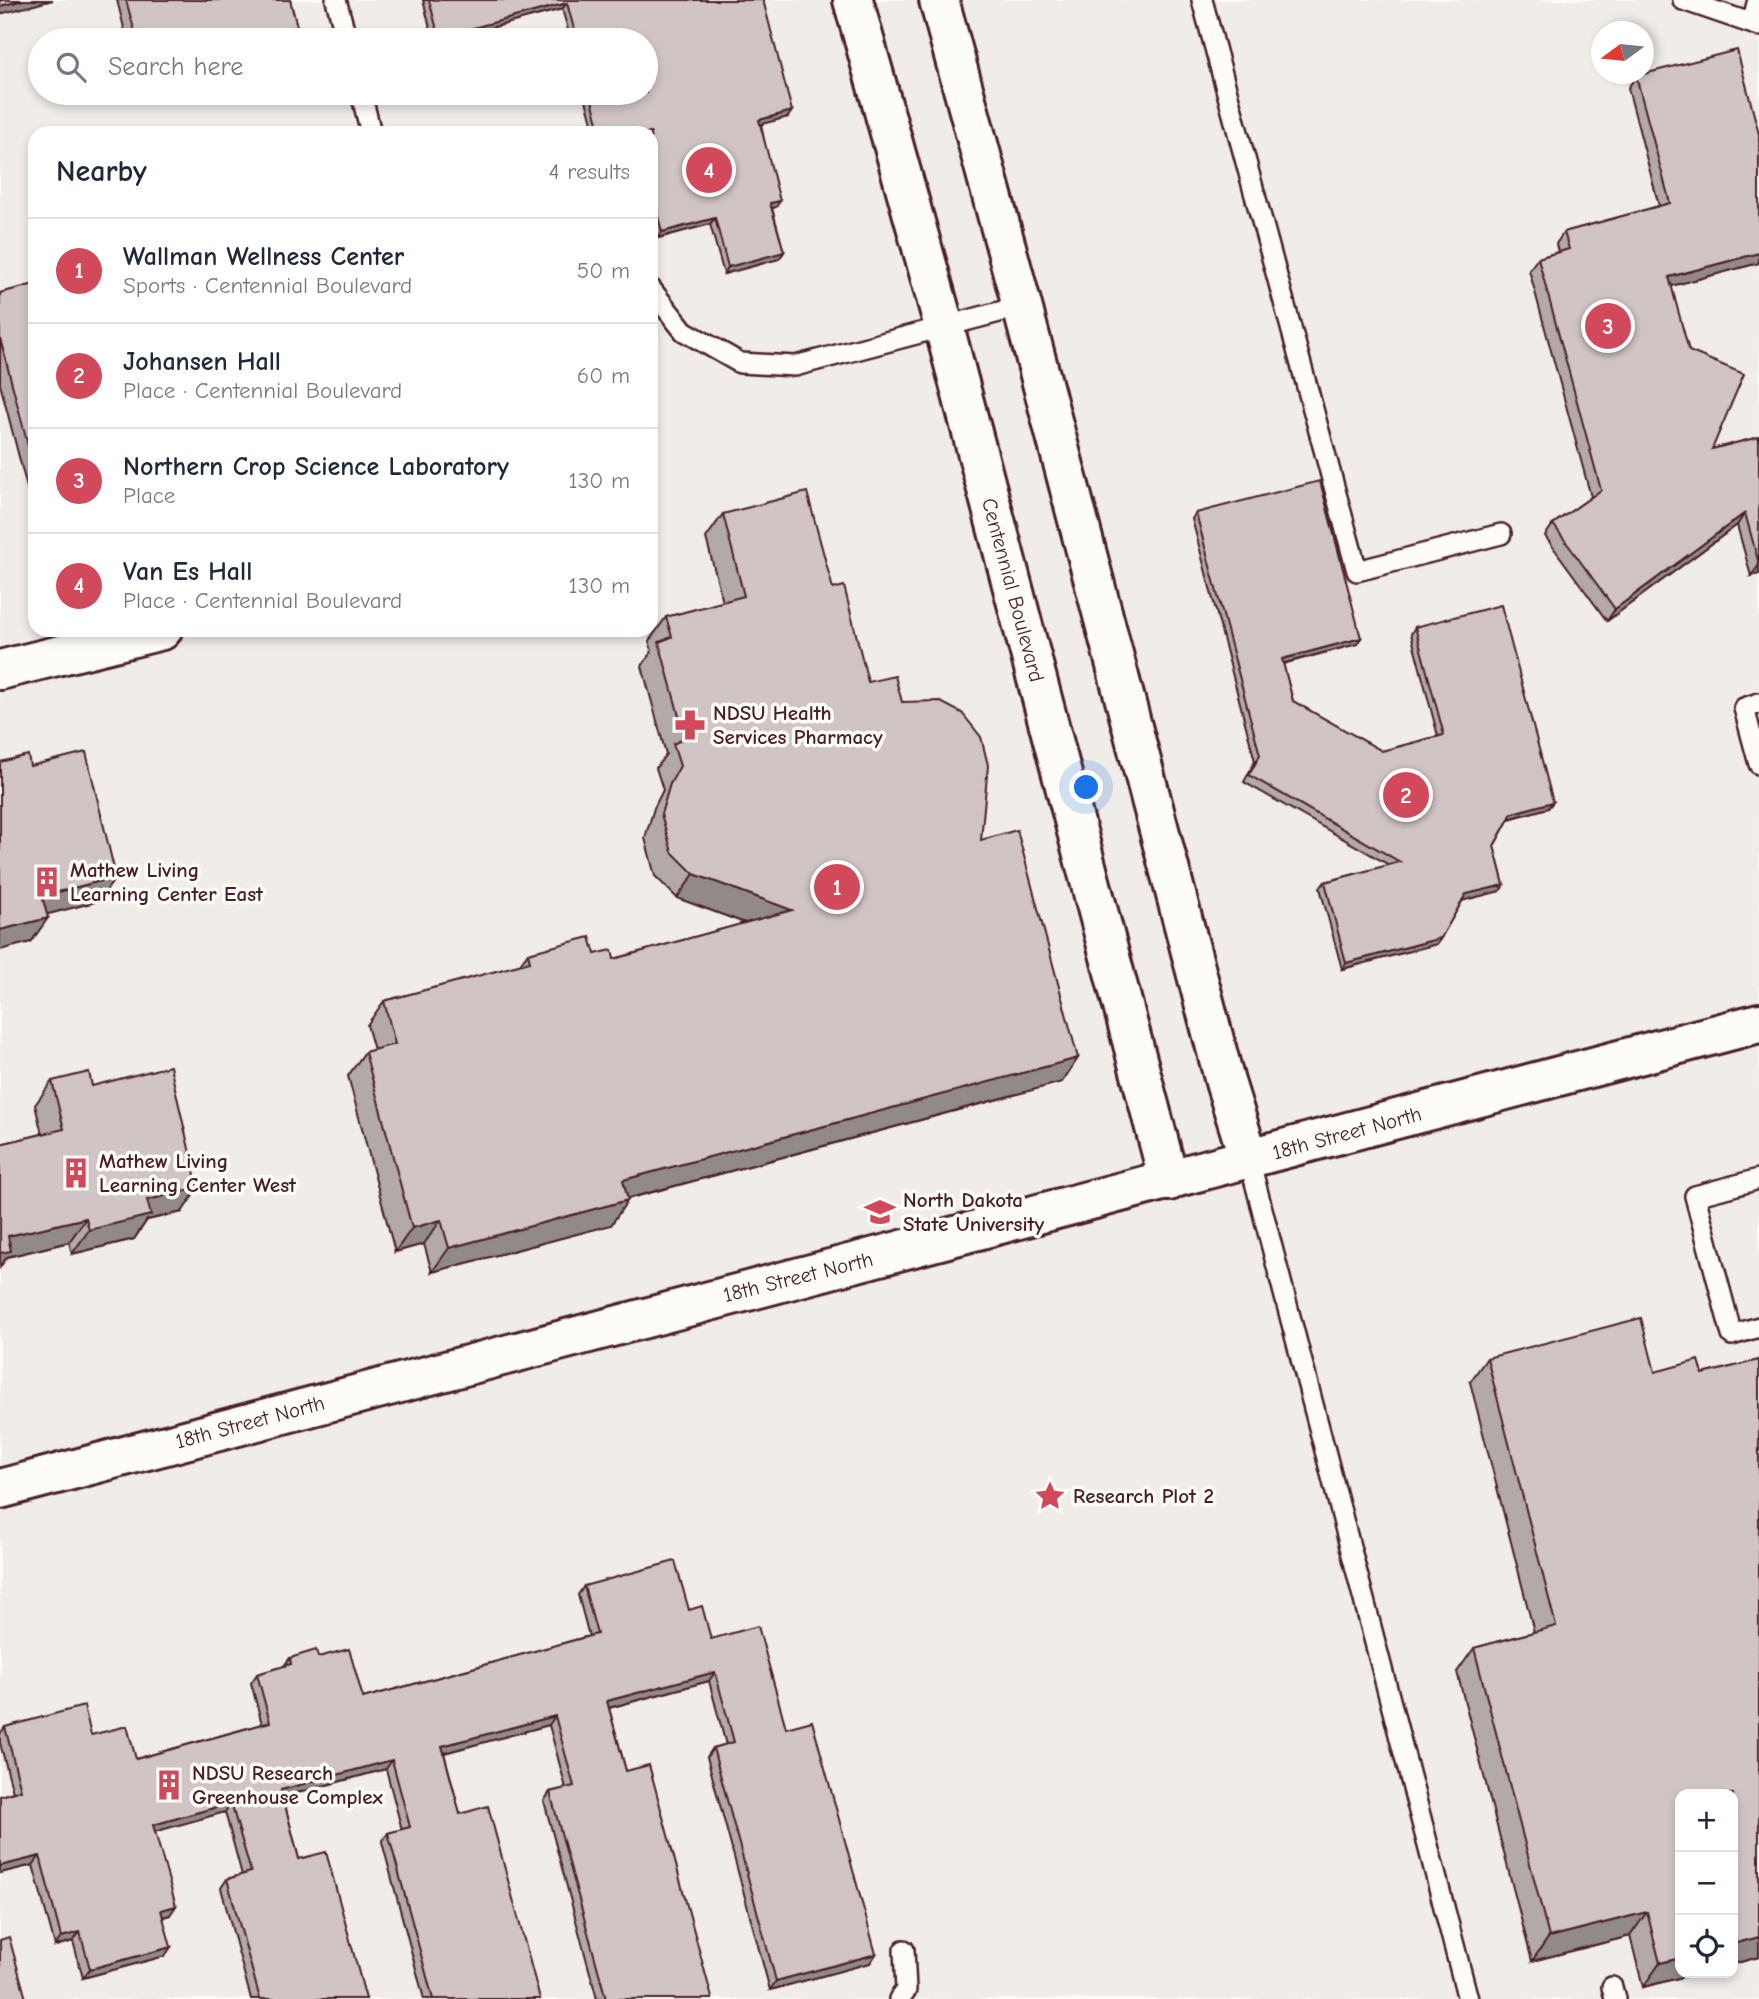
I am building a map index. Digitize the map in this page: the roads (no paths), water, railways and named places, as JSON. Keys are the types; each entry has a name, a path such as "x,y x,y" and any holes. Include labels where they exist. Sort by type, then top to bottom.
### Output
{"street":[{"name":"Centennial Boulevard","path":"853,0 944,326 1169,1181"},
{"path":"939,0 1222,1069 1249,1158"},
{"path":"0,670 134,637"},
{"name":"18th Street North","path":"0,1489 1759,1023"}],"lane":[{"path":"336,0 344,28"},
{"path":"1202,0 1357,571 1501,534"},
{"path":"1684,0 1755,24 1758,0"},
{"path":"364,105 370,126"},
{"path":"658,298 684,331 740,363 795,366 1022,306"},
{"path":"1759,703 1744,708 1759,764"},
{"path":"1249,1158 1468,1999"},
{"path":"1759,1179 1695,1196 1732,1335 1759,1327"},
{"path":"899,1999 906,1990 904,1950"}],"place":[{"name":"Van Es Hall","path":"709,170"},
{"name":"Northern Crop Science Laboratory","path":"1608,326"},
{"name":"NDSU Health Services Pharmacy","path":"690,725"},
{"name":"Johansen Hall","path":"1406,795"},
{"name":"Mathew Living Learning Center East","path":"47,882"},
{"name":"Wallman Wellness Center","path":"837,887"},
{"name":"Mathew Living Learning Center West","path":"76,1173"},
{"name":"North Dakota State University","path":"880,1212"},
{"name":"Research Plot 2","path":"1050,1496"},
{"name":"NDSU Research Greenhouse Complex","path":"169,1785"}]}
